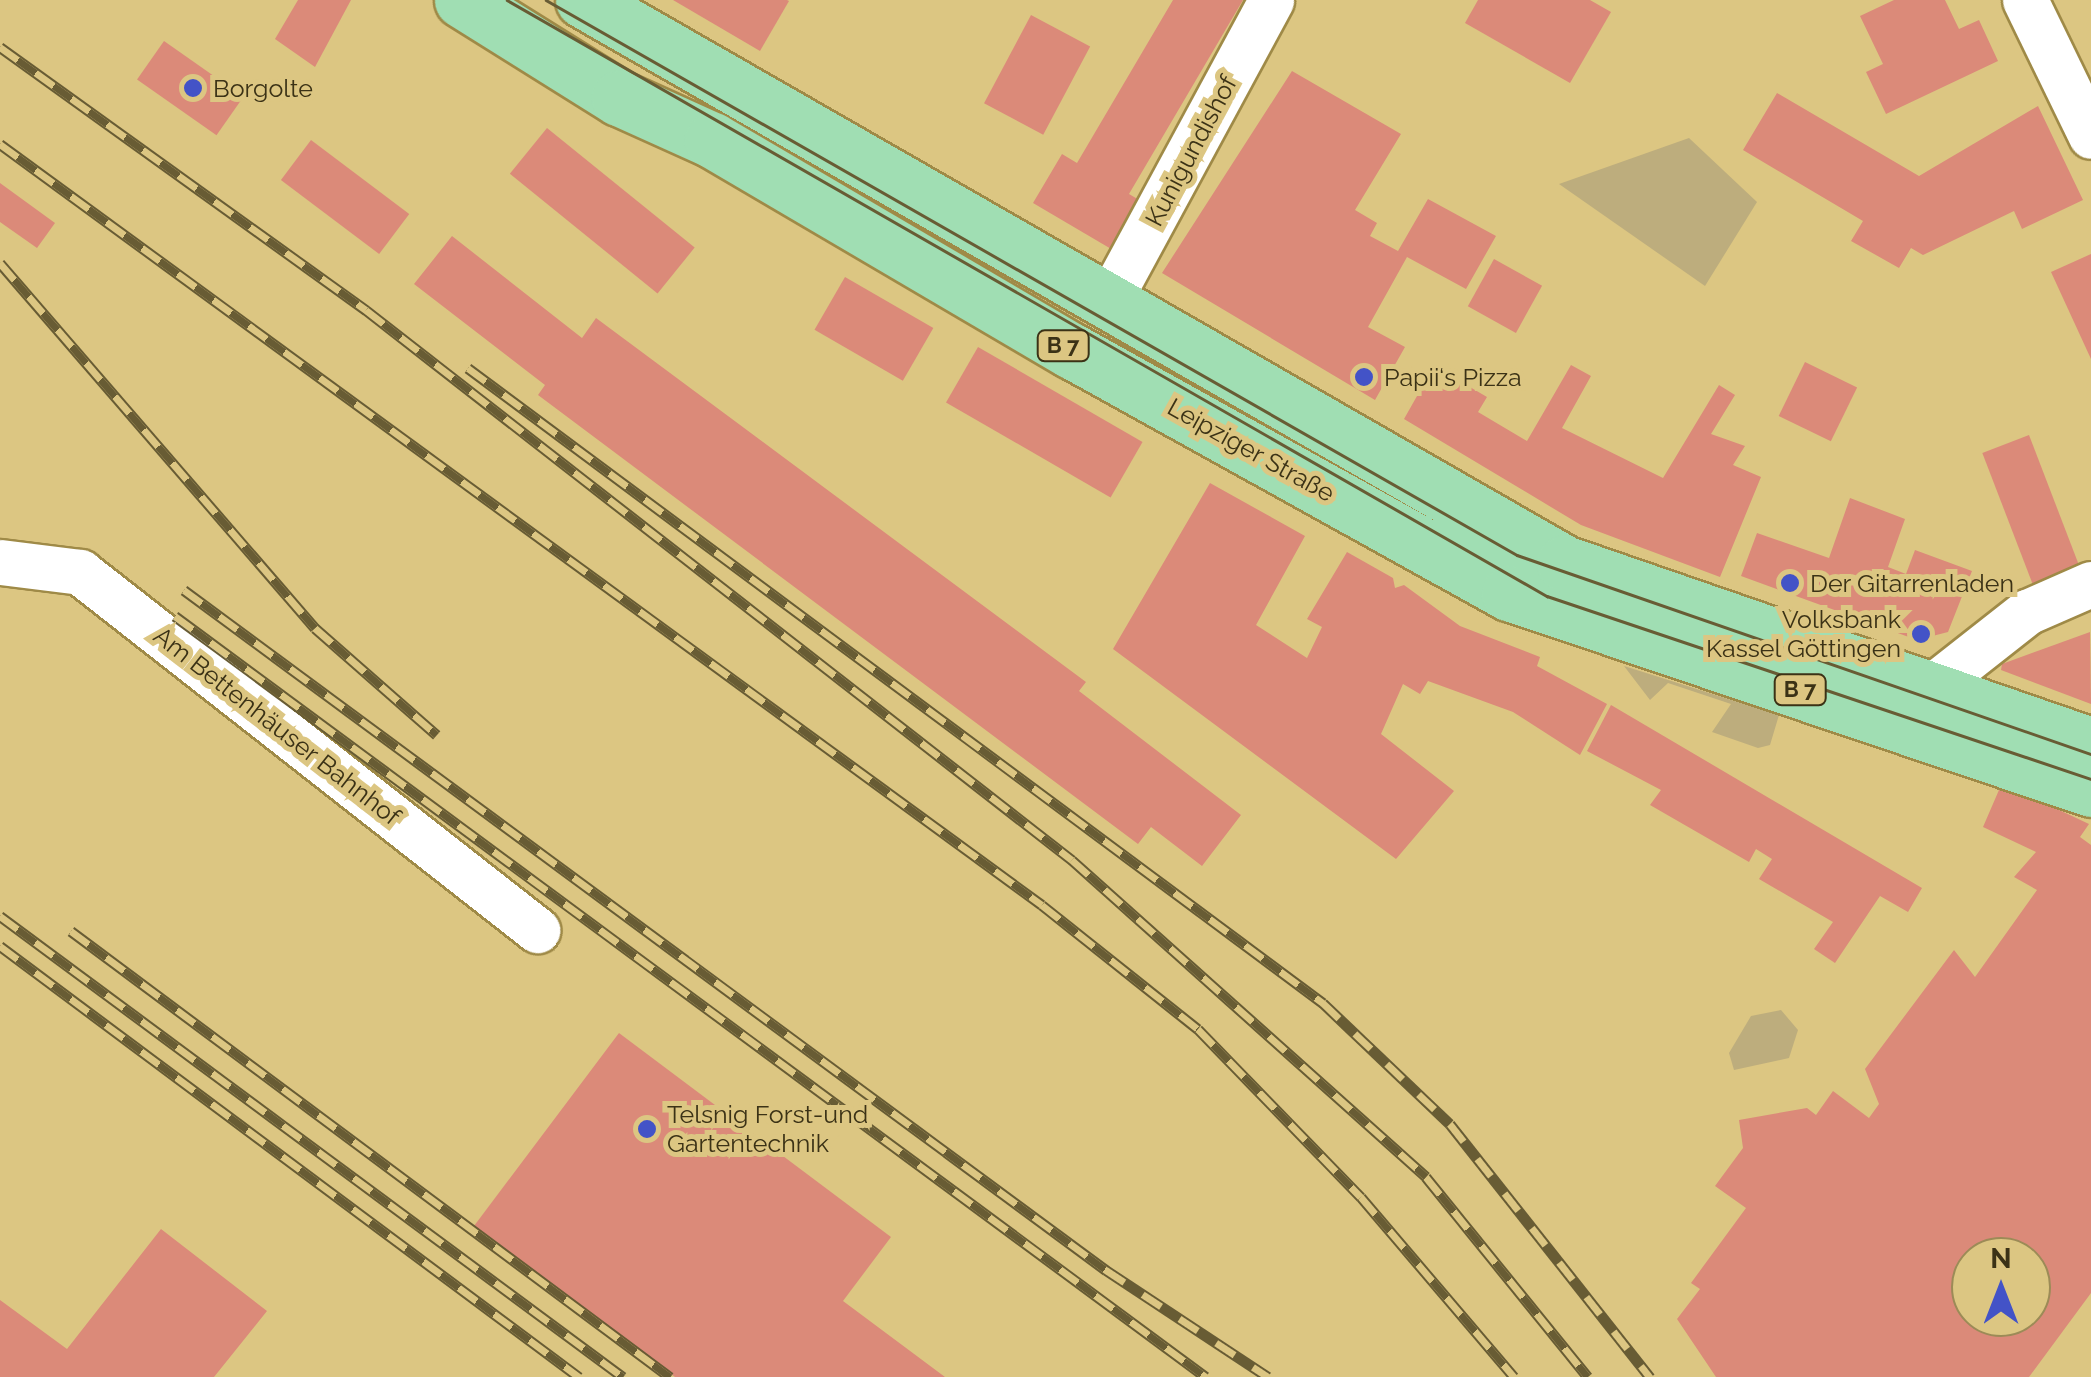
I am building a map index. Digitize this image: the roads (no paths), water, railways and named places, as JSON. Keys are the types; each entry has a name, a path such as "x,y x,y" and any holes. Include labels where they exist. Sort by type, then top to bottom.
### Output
{"main road":[{"name":"Leipziger Straße","path":"462,0 619,98 712,140 1072,351 1509,592 2091,788"},
{"name":"B 7","path":"584,0 1564,563 2091,745"}],"street":[{"name":"Kunigundishof","path":"1108,302 1271,0"},
{"path":"2025,0 2091,136"},
{"name":"Am Bettenhäuser Bahnhof","path":"0,562 80,572 537,930"},
{"path":"1929,689 2027,612 2091,584"}],"tram line":[{"path":"507,0 1547,596 2091,779"},
{"path":"546,0 1517,555 2091,754"}],"railway":[{"path":"0,47 366,310 1072,860 1426,1177 1588,1377"},
{"path":"0,144 1042,905 1198,1029 1361,1197 1514,1377"},
{"path":"0,263 315,628 437,735"},
{"path":"468,368 1323,1003 1450,1124 1650,1377"},
{"path":"184,590 1106,1270 1268,1377"},
{"path":"175,616 1206,1377"},
{"path":"0,916 623,1377"},
{"path":"71,931 670,1377"},
{"path":"0,946 579,1377"}],"place":[{"name":"Borgolte","path":"193,88"},
{"name":"Papii‘s Pizza","path":"1364,377"},
{"name":"Der Gitarrenladen","path":"1790,583"},
{"name":"Volksbank Kassel Göttingen","path":"1921,634"},
{"name":"Telsnig Forst-und Gartentechnik","path":"647,1129"}]}
